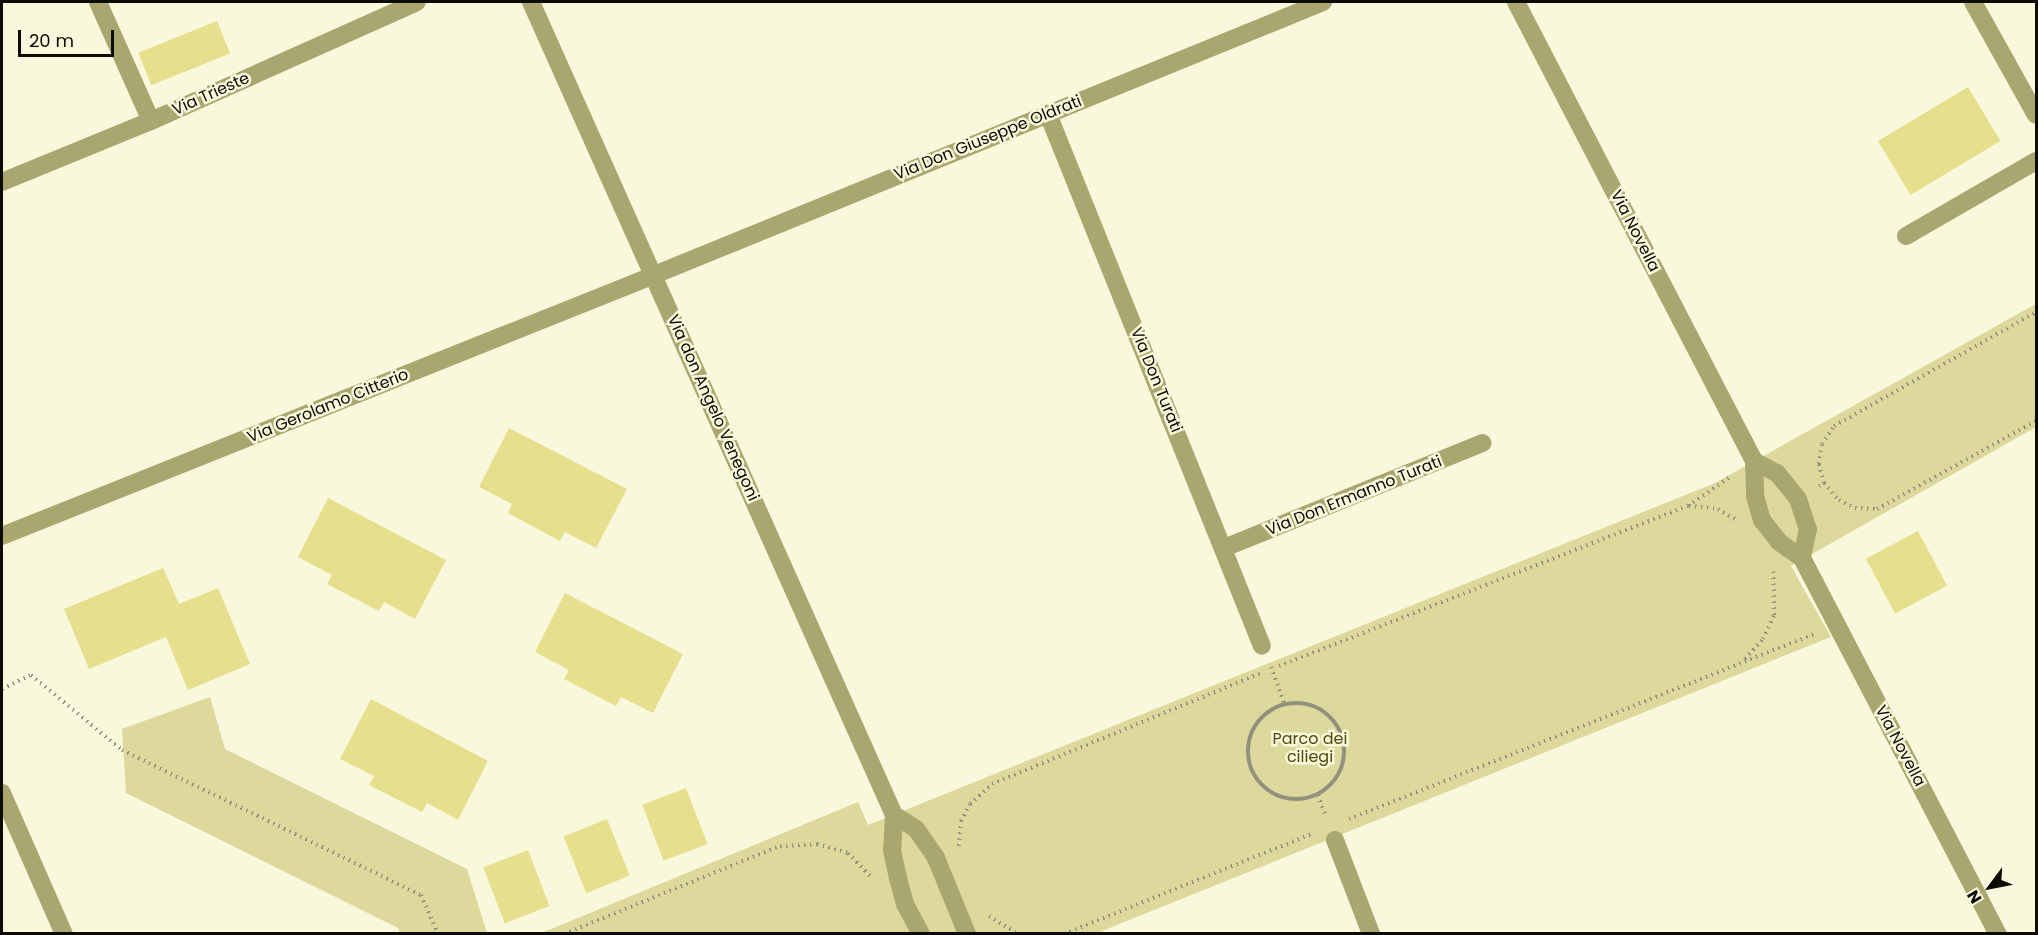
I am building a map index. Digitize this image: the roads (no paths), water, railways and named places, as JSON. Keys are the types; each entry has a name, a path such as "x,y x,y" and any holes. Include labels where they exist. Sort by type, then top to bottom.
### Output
{"street":[{"path":"98,2 151,121"},
{"name":"Via Trieste","path":"2,182 151,121 417,2"},
{"name":"Via don Angelo Venegoni","path":"531,2 894,814 892,850 898,878 905,904 921,933"},
{"name":"Via Don Giuseppe Oldrati","path":"654,275 1323,2"},
{"name":"Via Novella","path":"1516,2 1754,461 1755,496 1762,520 1779,542 1802,558 1998,933"},
{"path":"1973,2 2037,115"},
{"name":"Via Don Turati","path":"1048,114 1263,646"},
{"path":"1906,236 2037,162"},
{"name":"Via Gerolamo Citterio","path":"2,536 654,275"},
{"name":"Via Don Ermanno Turati","path":"1224,548 1483,443"},
{"path":"1754,461 1777,473 1798,499 1808,529 1802,558"},
{"path":"2,793 64,933"},
{"name":"Via don Angelo Venegoni","path":"894,814 916,829 936,858 967,933"},
{"path":"1327,836 1371,933"}],"park label":[{"name":"Parco dei ciliegi","path":"1310,748"}]}
